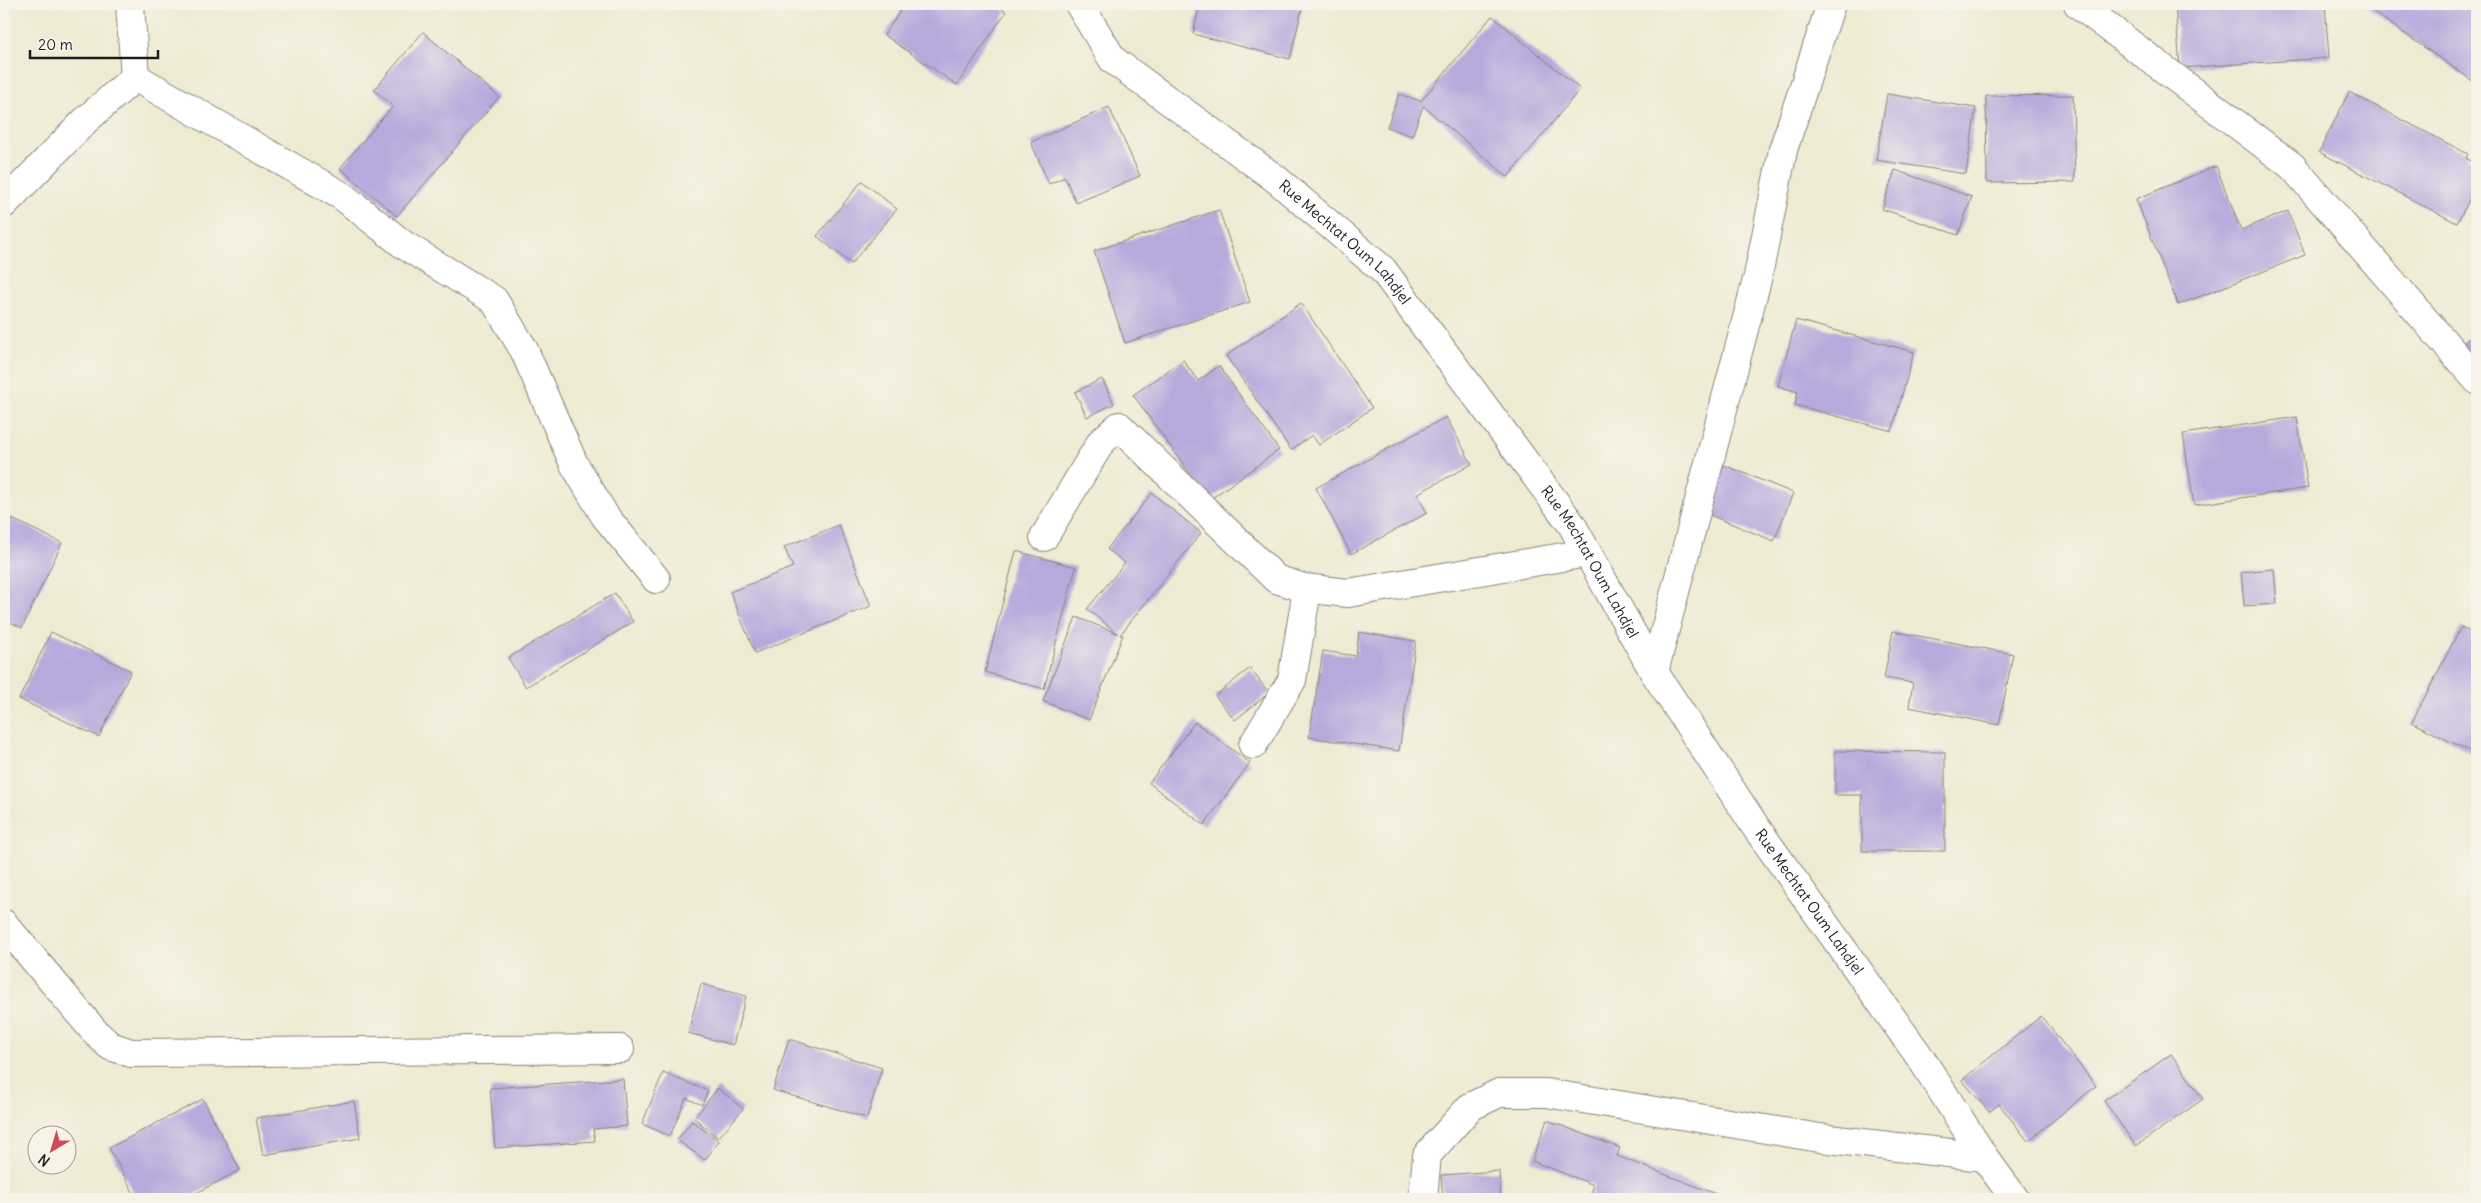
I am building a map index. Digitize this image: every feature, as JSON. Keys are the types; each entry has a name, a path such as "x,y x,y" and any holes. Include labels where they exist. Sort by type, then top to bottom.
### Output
{"street":[{"path":"130,4 135,76"},
{"name":"Rue Mechtat Oum Lahdjel","path":"1079,4 1113,60 1276,179 1383,270 1572,525 1654,672 1754,826 1922,1060 1984,1157 2015,1199"},
{"path":"1654,672 1758,276 1783,150 1831,4"},
{"path":"2078,4 2292,166 2477,380"},
{"path":"4,204 86,120 135,76"},
{"path":"135,76 342,196 404,246 494,300 524,350 574,464 605,516 656,579"},
{"path":"1044,537 1101,442 1119,426 1276,579 1304,588 1348,593 1587,553"},
{"path":"1252,745 1292,680 1306,596 1304,588"},
{"path":"4,924 95,1032 110,1046 131,1053 620,1049"},
{"path":"1423,1199 1428,1155 1470,1107 1500,1093 1546,1093 1820,1138 1984,1157"}],"building":[{"path":"905,4 995,4 1006,12 957,85 884,35"},
{"path":"1200,4 1282,4 1302,9 1290,59 1193,34"},
{"path":"2175,4 2325,4 2329,58 2180,68"},
{"path":"2362,4 2472,4 2475,6 2477,4 2477,84"},
{"path":"1492,16 1580,89 1508,177 1423,106 1412,136 1387,127 1399,94 1421,101"},
{"path":"423,32 499,97 397,216 340,168 393,106 374,90"},
{"path":"2349,92 2468,154 2466,158 2477,164 2477,185 2457,223 2319,152"},
{"path":"1887,94 1976,108 1966,174 1876,160"},
{"path":"2073,95 2075,182 1987,183 1986,96"},
{"path":"1109,107 1140,176 1076,203 1065,177 1049,184 1031,142"},
{"path":"2216,166 2241,230 2288,211 2305,255 2178,305 2136,199"},
{"path":"1895,170 1972,197 1958,235 1882,209"},
{"path":"862,181 897,209 851,264 817,236"},
{"path":"1219,210 1250,302 1125,343 1094,251"},
{"path":"1301,303 1372,408 1319,445 1312,435 1291,450 1226,356"},
{"path":"1796,320 1914,352 1892,431 1795,405 1798,392 1778,386"},
{"path":"2477,331 2477,368 2459,347"},
{"path":"1183,360 1198,381 1219,366 1279,450 1209,500 1133,395"},
{"path":"1102,379 1114,404 1087,417 1075,392"},
{"path":"1446,417 1472,464 1417,494 1427,513 1351,554 1316,488"},
{"path":"2297,417 2308,488 2194,505 2183,434"},
{"path":"1724,465 1793,493 1774,541 1705,513"},
{"path":"1152,493 1201,533 1120,635 1123,635 1089,720 1043,701 1076,617 1117,633 1087,609 1125,563 1107,549"},
{"path":"4,515 62,543 22,628 4,619"},
{"path":"839,525 871,606 755,653 730,592 793,567 784,547"},
{"path":"1016,551 1076,567 1044,689 985,672"},
{"path":"2274,569 2277,604 2244,606 2241,572"},
{"path":"615,593 633,622 526,687 508,658"},
{"path":"2461,627 2477,635 2477,755 2412,722"},
{"path":"1893,631 2013,654 1999,725 1909,707 1913,683 1884,678"},
{"path":"51,632 131,671 99,737 19,699"},
{"path":"1359,632 1416,641 1399,751 1309,737 1323,651 1356,656"},
{"path":"1250,668 1269,693 1235,720 1215,696"},
{"path":"1195,722 1250,763 1204,825 1149,783"},
{"path":"1835,751 1945,752 1945,851 1862,851 1862,795 1835,795"},
{"path":"701,984 746,996 733,1045 688,1033"},
{"path":"2041,1016 2096,1086 2028,1141 1999,1104 1989,1112 1962,1080"},
{"path":"789,1039 882,1068 867,1118 773,1090"},
{"path":"2171,1054 2203,1099 2136,1146 2104,1101"},
{"path":"663,1073 708,1091 702,1105 686,1098 670,1136 642,1124"},
{"path":"623,1079 627,1126 593,1129 595,1141 495,1148 490,1088"},
{"path":"718,1088 743,1109 718,1138 694,1118"},
{"path":"203,1099 240,1170 185,1199 137,1199 109,1148"},
{"path":"354,1101 360,1138 263,1155 256,1118"},
{"path":"1547,1120 1620,1148 1617,1156 1724,1197 1723,1199 1589,1199 1594,1185 1532,1161"},
{"path":"692,1121 719,1141 705,1160 677,1140"},
{"path":"1499,1171 1501,1199 1443,1199 1441,1175"}]}
